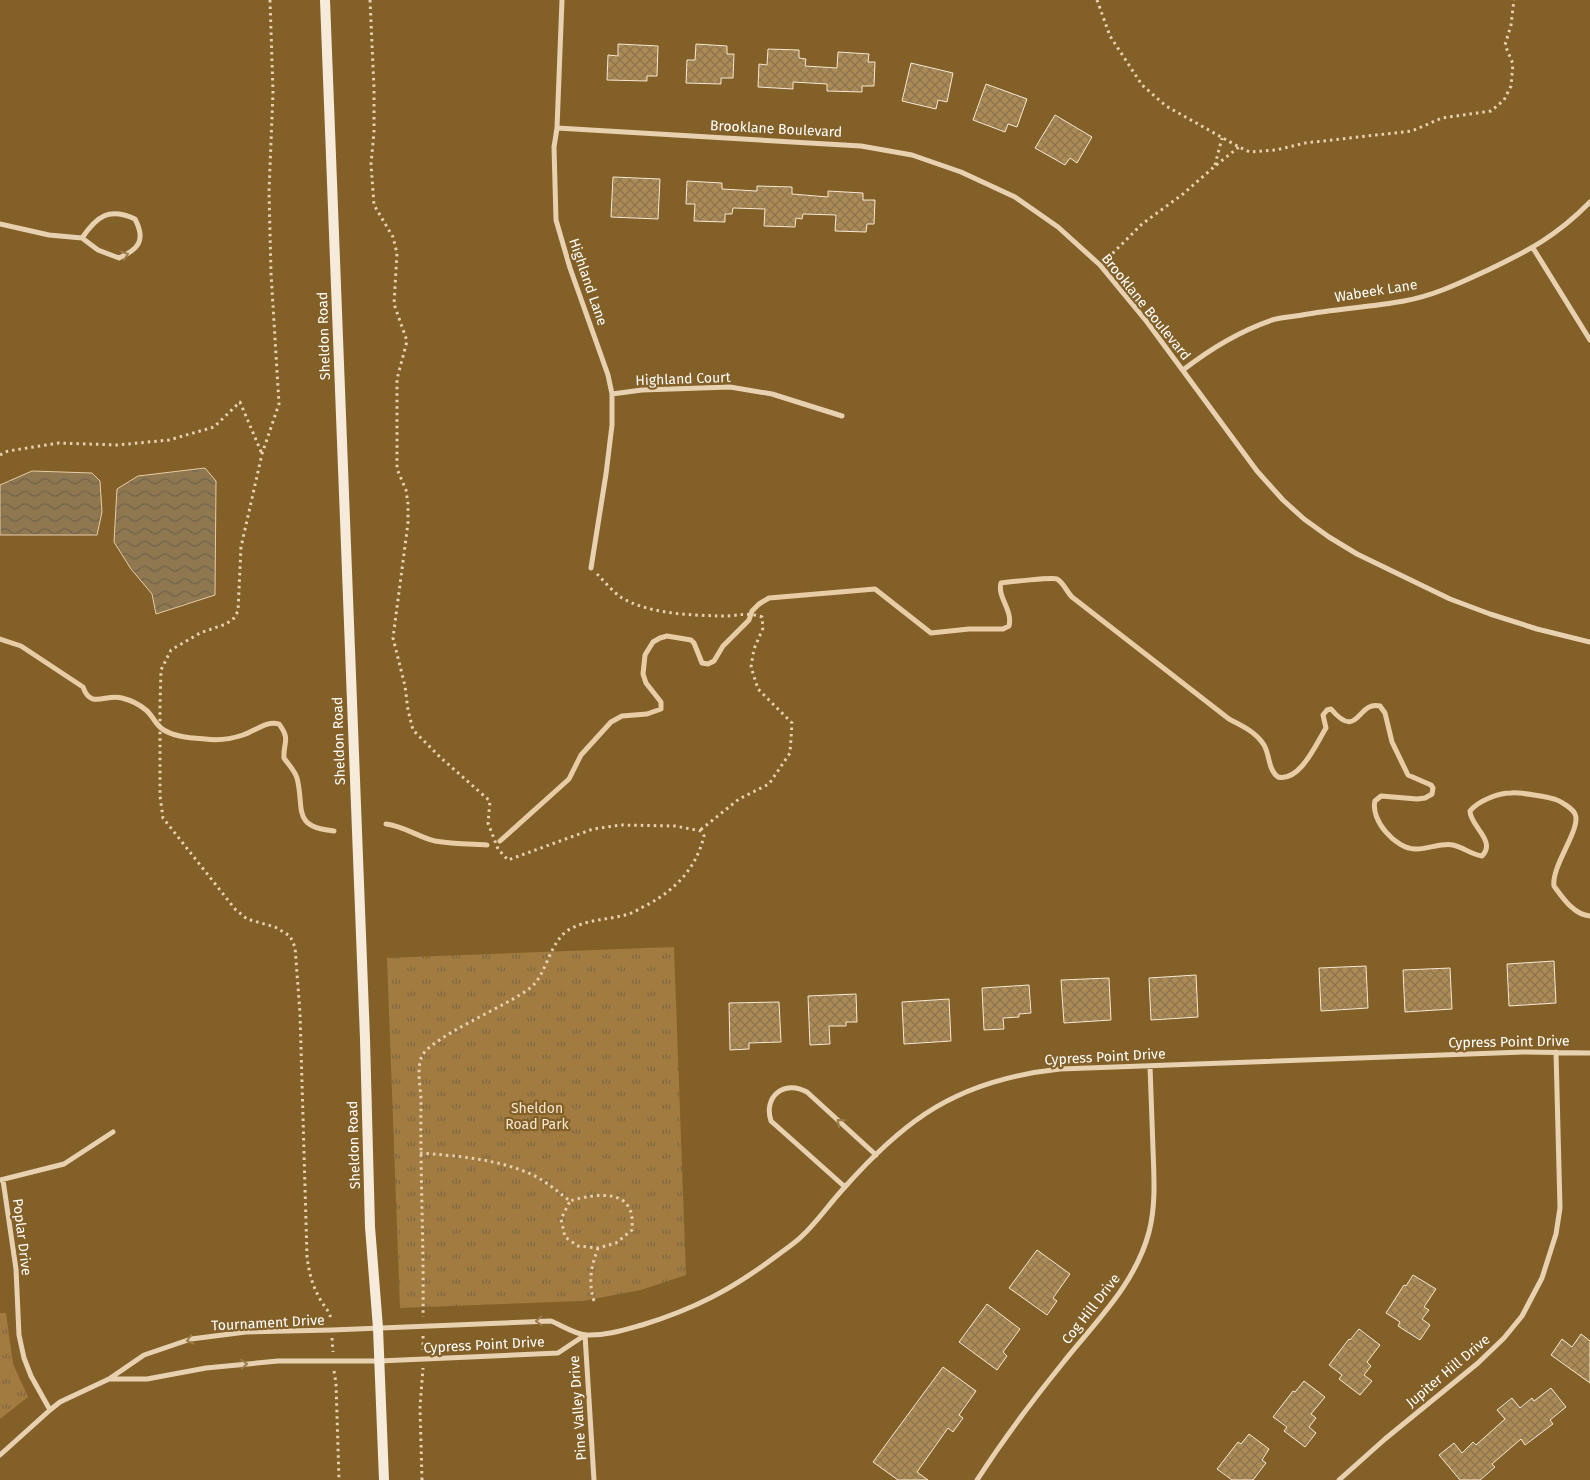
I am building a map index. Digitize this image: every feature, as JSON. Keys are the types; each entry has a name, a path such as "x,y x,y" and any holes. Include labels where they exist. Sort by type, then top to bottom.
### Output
{"main road":[{"name":"Sheldon Road","path":"325,0 365,1039 370,1219 378,1328 384,1480"}],"street":[{"name":"Highland Lane","path":"562,0 557,128 554,147 556,220 567,258 608,375 612,394 612,425 591,568"},
{"name":"Brooklane Boulevard","path":"557,128 861,146 912,155 961,172 1015,197 1058,227 1100,266 1148,322 1257,471 1283,500 1304,519 1328,537 1357,554 1450,599 1537,629 1590,642"},
{"name":"Wabeek Lane","path":"1183,370 1199,357 1240,333 1273,320 1336,309 1405,301 1453,287 1533,248 1564,226 1590,202"},
{"path":"0,224 49,235 82,238 98,250 119,258 133,252 140,241 140,228 135,219 116,213 101,216 90,226 82,238"},
{"path":"1533,248 1590,340"},
{"name":"Highland Court","path":"612,394 642,390 730,386 772,394 842,416"},
{"name":"Cypress Point Drive","path":"378,1328 551,1321 585,1335 617,1332 662,1319 706,1301 746,1279 802,1236 844,1187 876,1155 899,1134 926,1114 969,1091 1006,1078 1060,1069 1556,1052 1590,1053"},
{"name":"Jupiter Hill Drive","path":"1339,1480 1384,1439 1478,1363 1504,1338 1529,1304 1542,1278 1556,1234 1560,1208 1556,1052"},
{"name":"Cog Hill Drive","path":"977,1480 1038,1394 1114,1302 1136,1266 1149,1233 1155,1189 1150,1066"},
{"path":"844,1187 771,1122 768,1113 770,1103 775,1094 782,1089 791,1087 806,1092 876,1155"},
{"path":"1,1180 64,1164 113,1132"},
{"name":"Poplar Drive","path":"1,1180 16,1269 19,1334 24,1358 31,1376 50,1410"},
{"name":"Tournament Drive","path":"0,1455 60,1402 110,1379 144,1355 191,1339 246,1332 378,1328"},
{"name":"Cypress Point Drive","path":"379,1360 558,1353 585,1335"},
{"name":"Pine Valley Drive","path":"585,1335 594,1480"},
{"name":"Tournament Drive","path":"110,1379 147,1379 206,1368 278,1361 379,1360"}],"path":[{"path":"270,0 273,92 269,192 271,273 279,404 262,454 241,547 238,611 234,618 226,624 200,633 171,650 161,670 160,796 163,818 235,909 247,919 275,927 290,936 295,947 300,1012 307,1257 311,1280 320,1300 330,1313 336,1383 338,1480"},
{"path":"370,0 374,88 372,164 374,205 393,237 397,253 394,304 407,341 397,379 397,469 406,490 408,523 393,638 414,730 440,757 490,801 488,823 498,849 508,860 594,829 621,825 675,826 699,831 704,836 700,852 685,877 662,896 630,914 594,920 569,930 556,943 532,987 497,1009 437,1041 422,1056 420,1070 420,1153 468,1157 519,1169 544,1181 570,1201 600,1195 620,1198 630,1209 632,1230 616,1242 598,1248 578,1246 565,1237 561,1219 570,1201"},
{"path":"1097,0 1110,36 1142,85 1166,106 1239,148 1250,152 1276,150 1305,143 1412,131 1442,118 1492,111 1504,100 1511,86 1513,64 1505,45 1511,24 1514,0"},
{"path":"1215,166 1222,138"},
{"path":"1100,266 1142,224 1183,194 1239,148"},
{"path":"0,454 8,451 59,444 117,445 169,440 214,427 240,402 262,454"},
{"path":"591,568 621,597 650,609 682,614 722,616 749,613 762,617 763,628 754,649 751,667 758,689 792,723 790,753 769,784 739,799 699,831"},
{"path":"594,1301 590,1286 592,1267 598,1248"}],"green space":[{"name":"Sheldon Road Park","path":"674,947 686,1275 641,1290 583,1301 400,1308 387,958"},
{"path":"0,1313 6,1313 13,1364 28,1397 0,1419"}],"water":[{"path":"205,468 216,481 215,595 156,614 152,594 131,569 114,542 117,489 138,476"},
{"path":"32,471 92,473 100,481 102,512 97,535 0,535 0,485"}],"building":[{"path":"618,44 658,46 657,76 647,76 647,81 607,80 608,55 618,56"},
{"path":"696,44 727,46 727,54 734,54 733,78 721,78 721,84 686,83 687,60 695,60"},
{"path":"768,49 799,50 799,58 806,59 805,66 837,68 838,52 869,54 868,62 875,62 874,86 862,86 862,92 827,91 827,84 793,82 793,89 758,87 759,64 767,65"},
{"path":"911,63 953,73 947,102 938,100 936,109 902,101"},
{"path":"986,84 1027,99 1017,127 1008,124 1005,132 973,120"},
{"path":"1055,115 1092,137 1077,163 1070,158 1065,165 1035,148"},
{"path":"613,177 660,179 658,219 611,217"},
{"path":"687,181 722,183 722,189 757,191 757,186 792,187 792,194 828,197 828,191 863,193 863,200 875,200 874,224 867,224 866,232 835,231 836,215 803,214 802,219 796,218 795,227 764,226 765,209 733,208 732,214 725,214 725,222 694,221 695,204 686,204"},
{"path":"1554,961 1556,1003 1509,1006 1507,964"},
{"path":"1366,966 1368,1008 1321,1011 1319,968"},
{"path":"1450,968 1452,1009 1405,1012 1403,970"},
{"path":"1196,975 1198,1017 1151,1020 1149,978"},
{"path":"1109,978 1111,1020 1064,1023 1061,980"},
{"path":"1029,985 1031,1013 1019,1014 1019,1017 1003,1018 1004,1029 984,1030 982,988"},
{"path":"856,994 857,1022 846,1022 846,1026 829,1026 830,1044 810,1045 808,996"},
{"path":"949,999 951,1041 904,1044 902,1002"},
{"path":"779,1002 781,1042 749,1043 749,1049 730,1050 729,1003"},
{"path":"1037,1250 1070,1274 1053,1298 1057,1301 1047,1315 1009,1288"},
{"path":"1413,1275 1436,1289 1424,1307 1429,1310 1422,1319 1430,1325 1420,1340 1398,1326 1400,1322 1386,1313 1404,1285 1406,1286"},
{"path":"987,1304 1020,1329 1003,1352 1007,1356 997,1370 959,1342"},
{"path":"1359,1329 1380,1345 1367,1362 1371,1366 1364,1375 1372,1381 1360,1395 1339,1379 1342,1375 1329,1365"},
{"path":"1581,1334 1590,1341 1590,1383 1551,1355 1562,1339 1572,1347"},
{"path":"943,1367 976,1391 959,1415 963,1418 953,1432 948,1428 917,1472 928,1480 898,1480 873,1462"},
{"path":"1304,1381 1325,1397 1311,1414 1316,1418 1309,1427 1316,1433 1305,1447 1284,1431 1287,1427 1273,1417 1293,1391 1295,1392"},
{"path":"1551,1388 1566,1407 1550,1420 1553,1424 1525,1445 1521,1439 1492,1464 1495,1467 1480,1480 1460,1480 1439,1455 1454,1443 1462,1453 1473,1442 1476,1445 1505,1419 1497,1410 1512,1398 1520,1408 1532,1398 1534,1401"},
{"path":"1249,1434 1269,1449 1262,1460 1266,1463 1253,1480 1232,1480 1217,1469 1238,1442 1241,1444"}],"waterway":[{"path":"500,841 569,779 581,755 611,722 622,716 647,714 661,709 661,702 646,683 643,674 645,655 653,642 660,638 667,636 691,640 702,663 708,664 714,661 723,646 749,620 752,611 769,598 875,589 931,633 969,629 1003,629 1009,626 1010,620 1001,593 1001,583 1057,579 1072,597 1229,719 1257,736 1266,749 1272,770 1278,777 1286,777 1293,774 1312,752 1326,728 1323,715 1327,710 1331,709 1347,722 1353,721 1372,706 1380,706 1385,713 1392,742 1408,775 1431,785 1433,788 1432,794 1425,798 1381,796 1375,801 1376,817 1380,825 1393,839 1408,848 1420,849 1449,844 1482,856 1486,850 1485,839 1471,817 1470,811 1478,804 1494,796 1506,793 1527,794 1557,800 1564,804 1574,812 1576,820 1571,838 1557,868 1554,886 1565,901 1574,909 1579,913 1590,916"},
{"path":"0,639 21,646 83,687 90,698 116,697 125,699 144,708 161,728 176,735 210,740 234,738 270,723 279,724 286,738 284,758 297,778 302,815 311,825 320,829 334,831"},
{"path":"386,824 435,841 487,845"}]}
